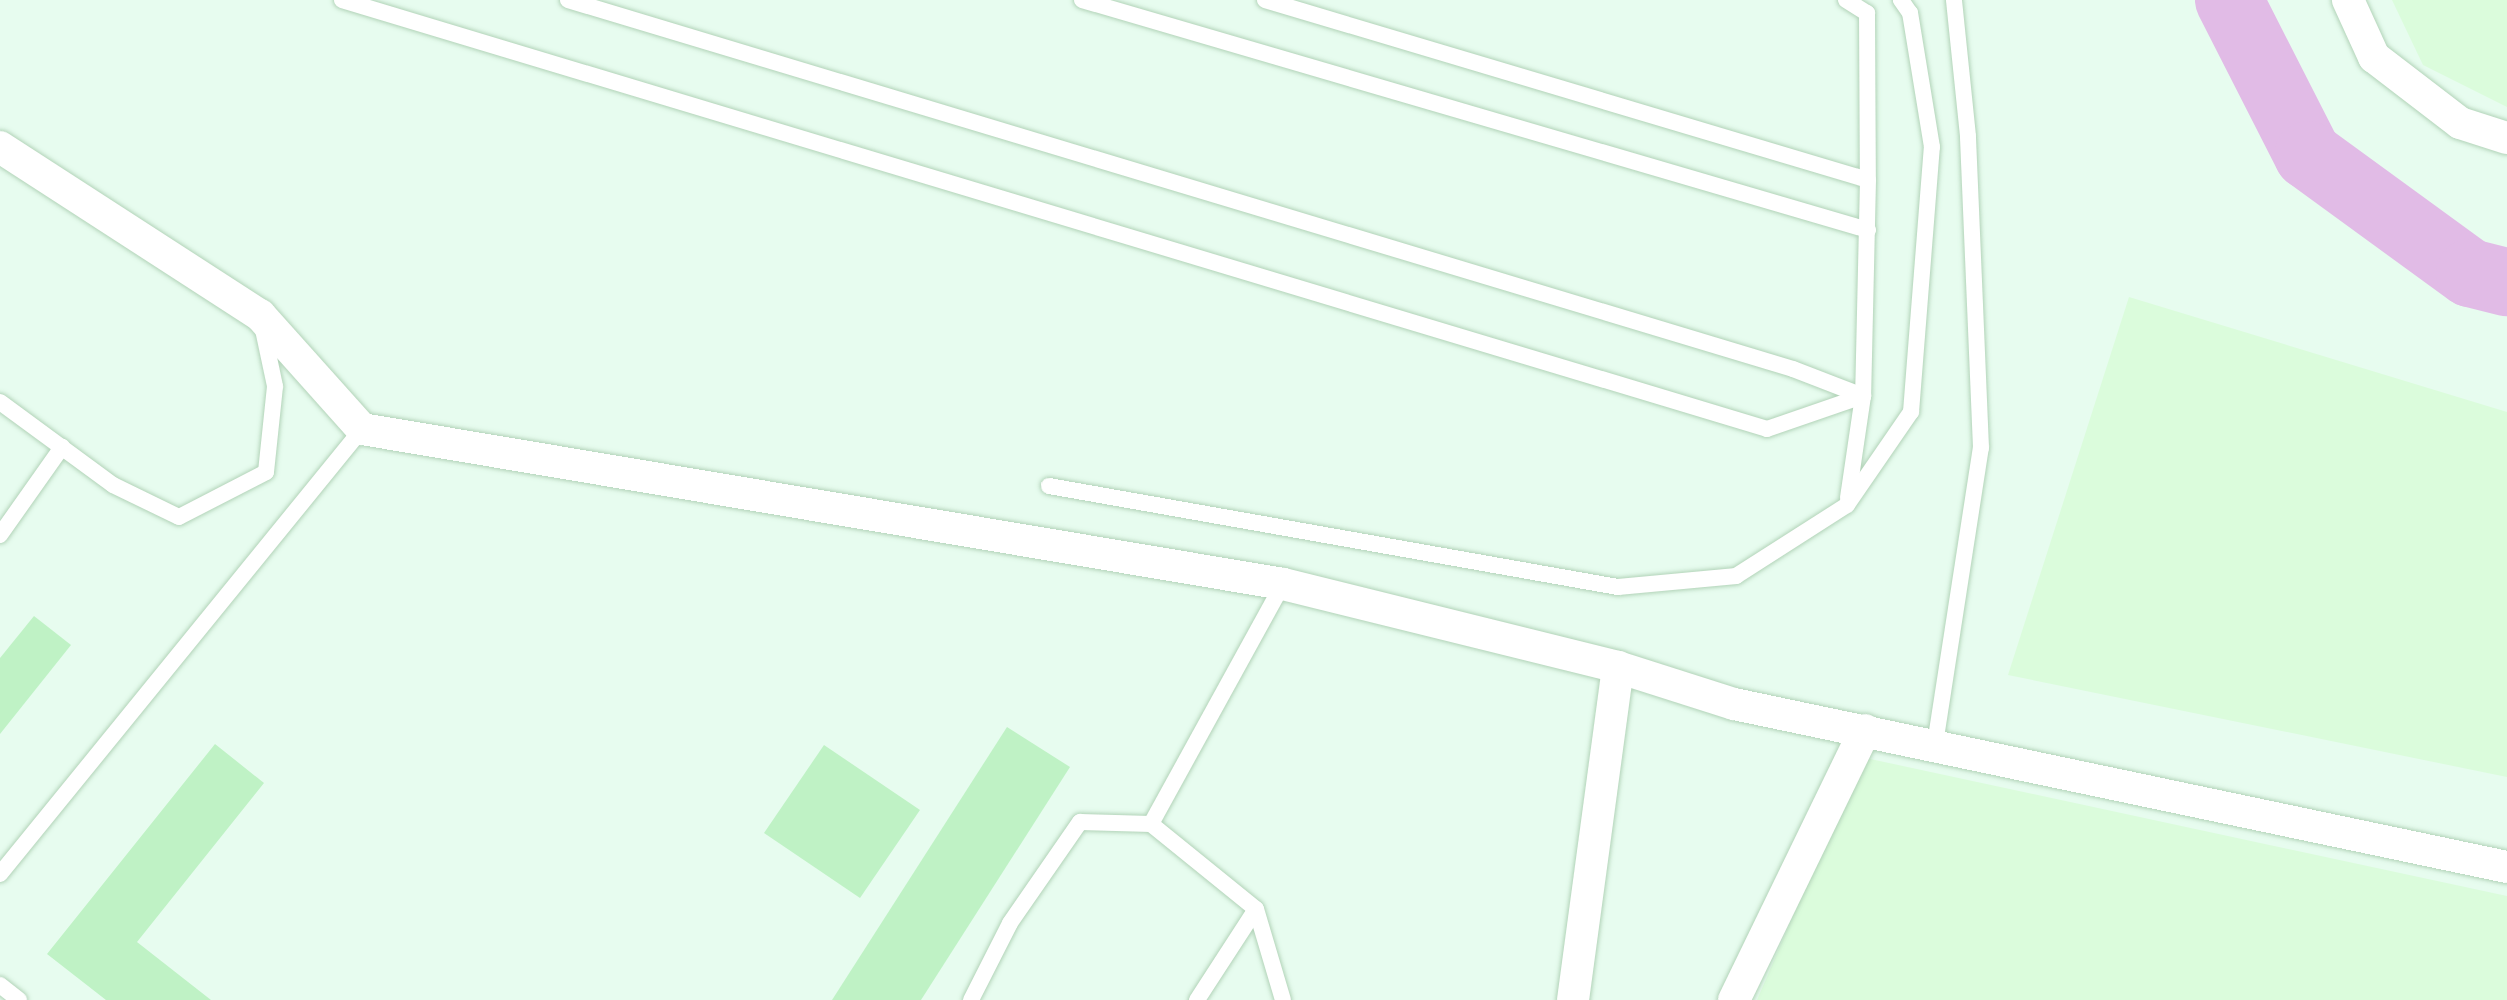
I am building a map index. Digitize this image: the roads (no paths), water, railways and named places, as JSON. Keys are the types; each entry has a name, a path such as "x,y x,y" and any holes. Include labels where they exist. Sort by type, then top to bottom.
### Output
{"street":[{"path":"2348,0 2374,57 2460,123 2507,138"},
{"path":"0,147 260,315 362,429 1283,584 1618,667 1734,704 2507,867"},
{"path":"1573,1000 1618,667"},
{"path":"1734,1000 1865,730"}],"lane":[{"path":"342,0 1767,429 1863,396"},
{"path":"568,0 1793,369 1863,396"},
{"path":"1082,0 1868,230"},
{"path":"1265,0 1868,180"},
{"path":"1846,0 1867,13 1868,180 1863,396 1847,505"},
{"path":"1049,486 1618,587 1736,576 1847,505 1911,412 1932,147 1910,13 1901,0"},
{"path":"1935,744 1981,448 1968,136 1954,0"},
{"path":"0,402 113,485 179,517 266,472 275,386 260,315"},
{"path":"0,874 362,429"},
{"path":"0,535 62,447"},
{"path":"1151,824 1283,584"},
{"path":"971,1000 1010,923 1080,822 1151,824 1256,909 1283,1000"},
{"path":"1197,1000 1256,909"},
{"path":"0,985 19,1000"}],"waterway":[{"path":"2229,0 2308,155 2470,273 2507,282"}]}
